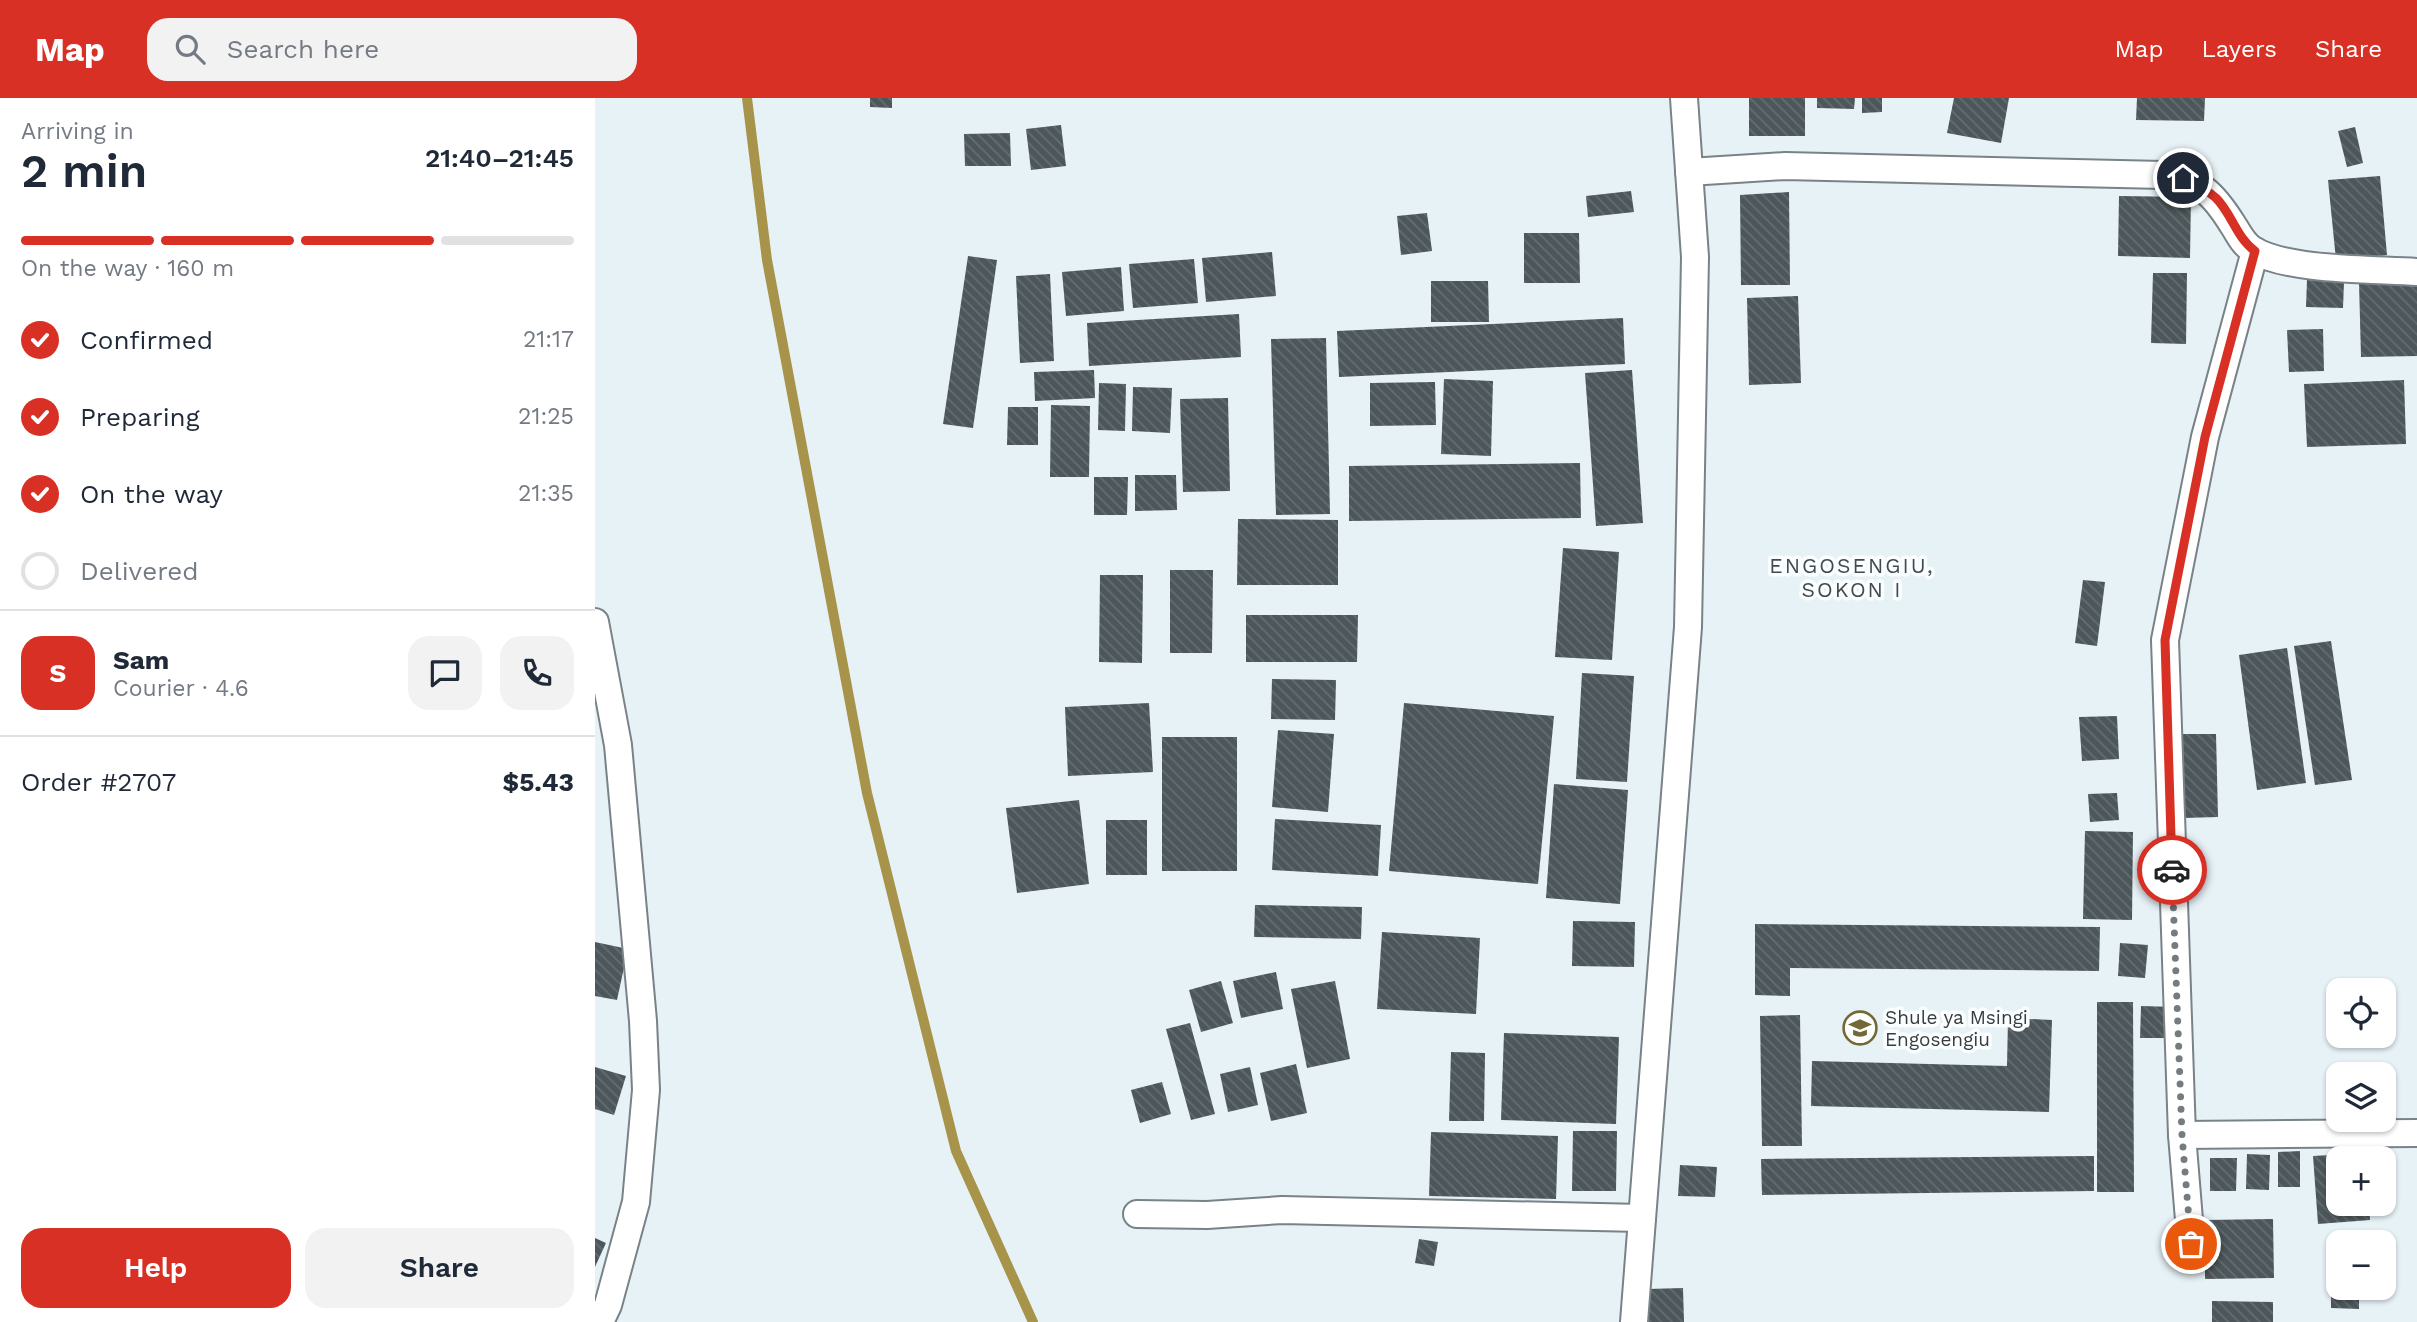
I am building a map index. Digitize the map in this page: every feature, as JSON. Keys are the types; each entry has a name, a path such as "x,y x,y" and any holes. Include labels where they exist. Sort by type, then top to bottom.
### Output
{"street":[{"path":"1634,1322 1688,627 1695,257 1684,98"},
{"path":"1689,172 1785,166 2162,175 2183,178 2202,187 2217,200 2245,244 2255,251 2291,263 2417,272"},
{"path":"2191,1244 2182,1135 2165,640 2205,437 2255,251"},
{"path":"595,622 618,745 643,1021 646,1090 636,1202 608,1305 600,1322"},
{"path":"2182,1135 2417,1133"},
{"path":"1137,1214 1207,1215 1282,1210 1642,1218"}],"building":[{"path":"870,98 892,98 892,108 870,107"},
{"path":"1749,98 1805,98 1805,136 1749,136"},
{"path":"1817,98 1855,98 1854,109 1817,108"},
{"path":"1862,98 1882,98 1882,112 1862,113"},
{"path":"1954,98 2009,98 2001,143 1947,133"},
{"path":"2137,98 2205,98 2204,121 2136,120"},
{"path":"1061,125 1066,166 1031,170 1026,129"},
{"path":"2355,127 2363,163 2347,167 2338,131"},
{"path":"1010,133 1011,166 965,166 964,134"},
{"path":"2380,176 2387,255 2336,260 2328,180"},
{"path":"1631,191 1634,212 1588,217 1586,196"},
{"path":"1789,192 1790,285 1741,285 1740,195"},
{"path":"2119,196 2191,197 2190,258 2118,256"},
{"path":"1427,213 1432,251 1401,255 1397,216"},
{"path":"1524,233 1579,233 1580,283 1524,283"},
{"path":"1272,252 1276,296 1206,302 1202,258"},
{"path":"968,256 997,260 973,428 943,424"},
{"path":"1194,259 1198,303 1133,308 1129,264"},
{"path":"1121,267 1124,311 1066,316 1062,272"},
{"path":"2153,273 2187,273 2186,344 2151,343"},
{"path":"1050,274 1054,361 1020,363 1016,276"},
{"path":"2307,280 2344,282 2343,308 2306,307"},
{"path":"1431,281 1488,281 1489,322 1431,322"},
{"path":"2417,282 2417,356 2361,357 2359,283"},
{"path":"1798,296 1801,383 1749,385 1747,298"},
{"path":"1239,314 1241,357 1089,366 1087,323"},
{"path":"1623,318 1625,364 1339,377 1337,331"},
{"path":"2323,329 2324,371 2289,372 2287,330"},
{"path":"1326,338 1330,514 1276,515 1271,339"},
{"path":"1094,370 1095,398 1035,401 1034,372"},
{"path":"1632,370 1643,523 1596,526 1585,373"},
{"path":"1444,379 1493,381 1491,456 1441,454"},
{"path":"2404,380 2406,444 2307,447 2304,384"},
{"path":"1435,382 1436,425 1370,426 1370,383"},
{"path":"1099,383 1126,384 1125,431 1098,430"},
{"path":"1133,387 1172,388 1170,433 1132,431"},
{"path":"1228,398 1230,491 1183,492 1180,399"},
{"path":"1051,405 1090,406 1089,477 1050,477"},
{"path":"1008,407 1038,407 1038,445 1007,445"},
{"path":"1580,463 1581,518 1349,521 1349,466"},
{"path":"1135,475 1176,475 1177,510 1135,511"},
{"path":"1094,477 1128,477 1127,515 1094,515"},
{"path":"1238,519 1338,520 1338,585 1237,585"},
{"path":"1563,548 1619,552 1612,660 1555,657"},
{"path":"1170,570 1213,570 1212,653 1170,653"},
{"path":"1100,575 1143,575 1142,663 1099,662"},
{"path":"2083,580 2105,582 2097,646 2075,643"},
{"path":"1246,615 1358,615 1357,662 1246,662"},
{"path":"2331,641 2352,780 2315,785 2294,646"},
{"path":"2287,648 2306,783 2257,790 2239,655"},
{"path":"1582,673 1634,676 1627,782 1576,779"},
{"path":"1272,679 1336,680 1335,720 1271,719"},
{"path":"1149,703 1153,772 1068,776 1065,707"},
{"path":"1404,703 1554,716 1538,884 1389,871"},
{"path":"2117,716 2119,759 2082,761 2079,717"},
{"path":"1278,730 1334,734 1328,812 1272,807"},
{"path":"2182,734 2216,734 2218,817 2184,818"},
{"path":"1162,737 1237,737 1237,871 1162,871"},
{"path":"1554,784 1628,790 1620,904 1546,898"},
{"path":"2117,793 2119,820 2090,822 2088,794"},
{"path":"1079,800 1089,884 1017,893 1006,808"},
{"path":"1275,819 1381,825 1378,876 1272,870"},
{"path":"1106,820 1147,820 1147,875 1106,875"},
{"path":"2085,831 2133,832 2132,920 2083,919"},
{"path":"1255,905 1362,907 1361,939 1254,937"},
{"path":"1573,921 1635,922 1634,967 1572,966"},
{"path":"1755,924 2100,927 2099,971 1790,968 1790,996 1755,995"},
{"path":"1382,932 1480,938 1476,1014 1377,1009"},
{"path":"595,942 628,949 617,1000 595,996"},
{"path":"2120,943 2148,945 2145,978 2118,976"},
{"path":"1276,972 1283,1009 1241,1018 1233,981"},
{"path":"1221,981 1233,1023 1201,1032 1189,990"},
{"path":"1335,981 1350,1059 1307,1068 1291,989"},
{"path":"2097,1002 2133,1002 2134,1192 2097,1192"},
{"path":"2141,1006 2175,1007 2175,1038 2140,1038"},
{"path":"1800,1015 1802,1146 1762,1146 1760,1016"},
{"path":"2008,1018 2052,1020 2049,1112 1811,1106 1812,1061 2007,1066"},
{"path":"1190,1023 1215,1114 1191,1120 1166,1029"},
{"path":"1504,1033 1619,1037 1616,1124 1501,1120"},
{"path":"1451,1052 1485,1053 1484,1121 1449,1121"},
{"path":"1296,1064 1307,1113 1271,1121 1260,1073"},
{"path":"595,1067 626,1076 614,1115 595,1109"},
{"path":"1250,1067 1258,1105 1228,1112 1220,1074"},
{"path":"1162,1082 1171,1114 1140,1123 1131,1090"},
{"path":"1573,1131 1617,1131 1616,1191 1572,1191"},
{"path":"1431,1132 1558,1136 1556,1199 1429,1196"},
{"path":"2300,1151 2300,1187 2278,1187 2278,1152"},
{"path":"2247,1154 2270,1155 2269,1190 2246,1189"},
{"path":"2326,1155 2326,1216 2370,1216 2370,1220 2318,1224 2313,1156"},
{"path":"2094,1156 2094,1191 1762,1195 1761,1159"},
{"path":"2210,1158 2237,1158 2236,1191 2210,1191"},
{"path":"1680,1165 1717,1167 1715,1197 1678,1196"},
{"path":"2273,1219 2274,1278 2205,1279 2205,1220"},
{"path":"595,1238 606,1243 595,1267"},
{"path":"1419,1239 1438,1242 1434,1266 1415,1263"},
{"path":"1683,1288 1684,1322 1648,1322 1647,1289"},
{"path":"2331,1300 2359,1300 2359,1309 2331,1308"},
{"path":"2212,1301 2273,1302 2273,1322 2212,1322"}],"waterway":[{"path":"747,98 767,260 867,793 956,1151 1033,1322"}],"way so far":[{"path":"2172,870 2182,1135 2191,1244"}],"place":[{"name":"Shule ya Msingi Engosengiu","path":"1860,1028"}],"district":[{"name":"ENGOSENGIU, SOKON I","path":"1852,577"}],"route":[{"path":"2172,870 2165,640 2205,437 2255,251 2245,244 2217,200 2202,187 2183,178"}]}
